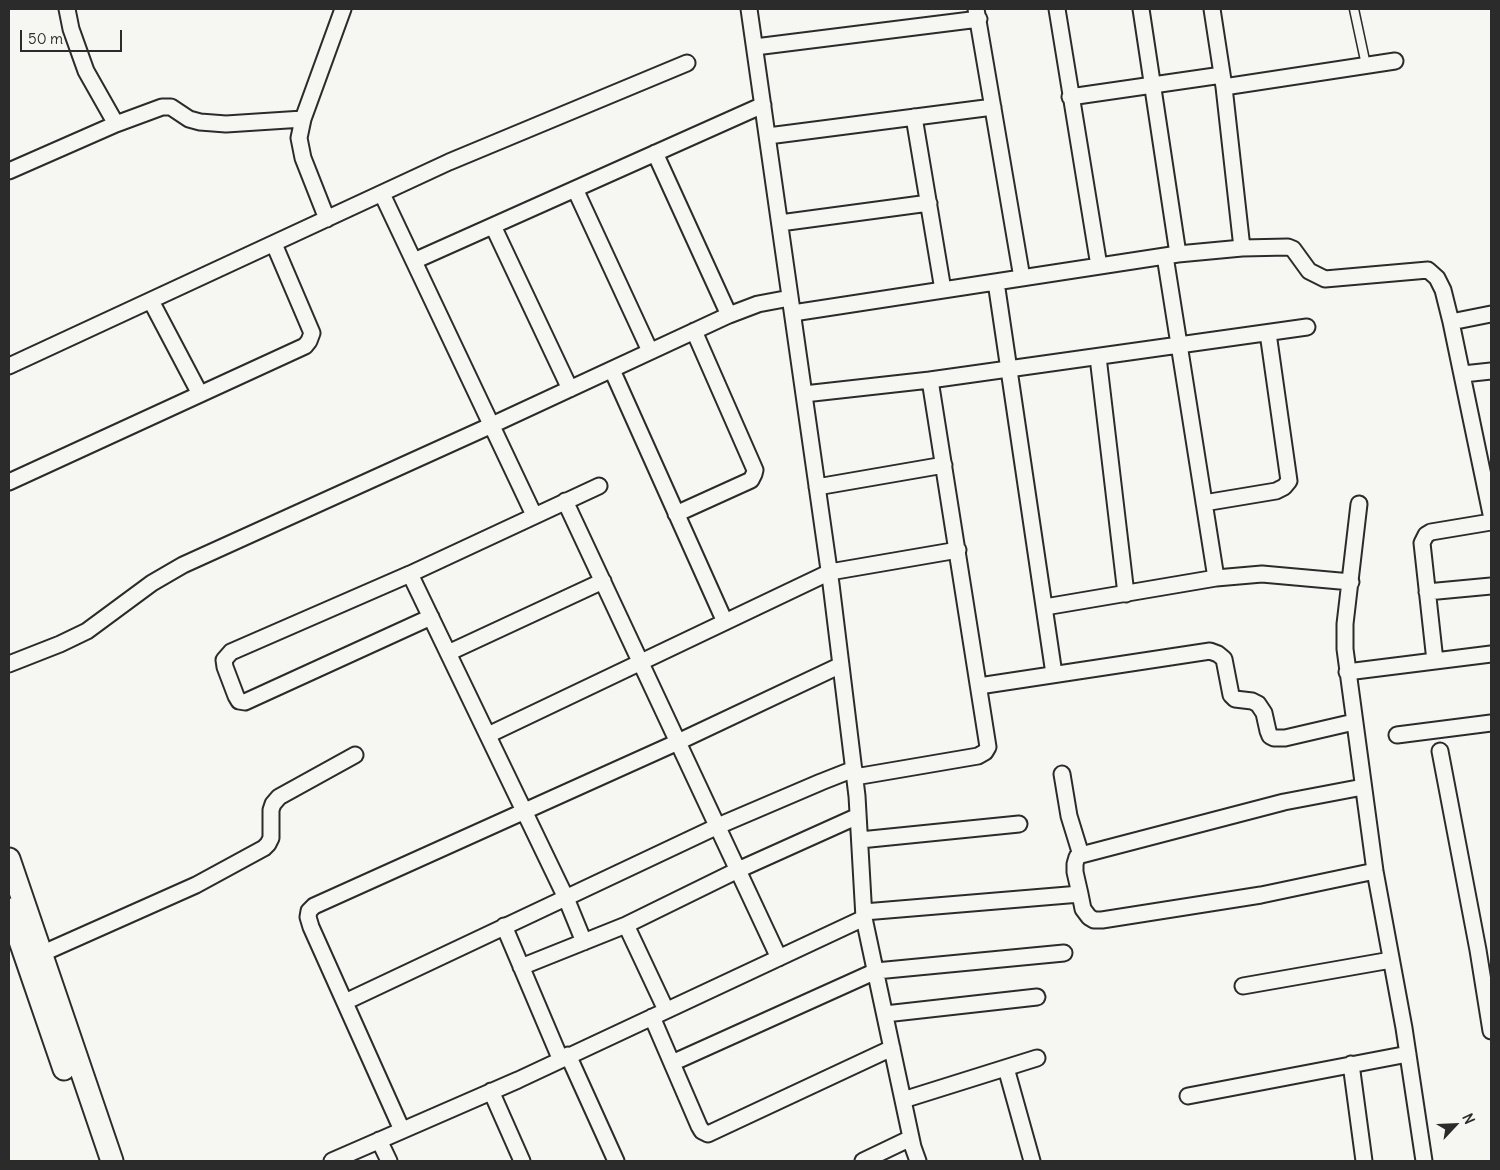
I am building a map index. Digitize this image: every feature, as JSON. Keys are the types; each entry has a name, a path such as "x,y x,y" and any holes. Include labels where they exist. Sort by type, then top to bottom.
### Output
{"main road":[{"path":"9,859 112,1161"},
{"path":"9,909 96,1161"}],"street":[{"path":"67,9 71,29 86,71 116,124"},
{"path":"327,219 303,158 299,138 303,119 343,9"},
{"path":"749,9 830,572 855,773 864,915 911,1138 918,1161"},
{"path":"1057,9 1099,266"},
{"path":"1141,9 1152,84 1172,255 1180,345 1216,578"},
{"path":"1212,9 1223,81 1242,248"},
{"path":"755,47 978,14 1022,278"},
{"path":"1070,97 1152,84 1223,81 1395,60"},
{"path":"9,366 449,162 687,63"},
{"path":"414,261 763,105"},
{"path":"9,171 116,124 162,107 171,107 189,119 200,122 226,124 303,119"},
{"path":"768,136 993,107"},
{"path":"914,117 943,290"},
{"path":"655,153 729,315"},
{"path":"575,189 650,352"},
{"path":"382,194 534,515"},
{"path":"780,223 929,202"},
{"path":"493,226 570,389"},
{"path":"9,482 305,346 309,342 312,333 274,244"},
{"path":"9,664 87,631 152,582 183,565 729,315 758,304 792,305 943,290 1172,255 1242,248 1288,247 1292,249 1309,270 1325,279 1428,270 1437,278 1443,290 1463,374 1491,514"},
{"path":"996,282 1054,674"},
{"path":"151,301 200,394"},
{"path":"1451,322 1491,314"},
{"path":"804,394 930,380 1307,327"},
{"path":"676,514 751,480 755,470 694,331"},
{"path":"1204,503 1276,491 1284,487 1289,481 1268,333"},
{"path":"1098,357 1126,594"},
{"path":"612,370 725,622"},
{"path":"1463,374 1491,372"},
{"path":"345,1002 718,826 821,782 855,773 978,756 985,752 988,747 979,686 930,380"},
{"path":"818,487 944,465"},
{"path":"431,617 245,702 239,701 236,696 224,660 231,652 410,574 598,486"},
{"path":"566,501 779,958"},
{"path":"1360,504 1345,624 1347,672 1374,871 1408,1054 1424,1161"},
{"path":"1435,661 1422,543 1426,535 1437,531 1491,522"},
{"path":"488,735 830,572 958,550"},
{"path":"410,574 566,898 584,942"},
{"path":"1045,607 1216,578 1262,574 1350,582"},
{"path":"448,653 603,581"},
{"path":"1427,592 1491,586"},
{"path":"979,686 1210,651 1218,654 1225,662 1231,696 1235,699 1252,701 1258,704 1264,713 1270,736 1274,738 1285,738 1354,722"},
{"path":"1347,672 1491,654"},
{"path":"402,1130 311,927 308,917 309,911 314,906 678,742 841,665"},
{"path":"1397,735 1491,723"},
{"path":"1440,750 1485,949 1491,1031"},
{"path":"41,954 196,885 264,848 271,838 271,810 279,796 355,755"},
{"path":"1062,774 1069,816 1081,855"},
{"path":"1363,787 1284,802 1081,855 1077,858 1075,872 1083,909 1094,920 1102,920 1261,895 1374,871"},
{"path":"521,967 626,925 738,870 858,816"},
{"path":"860,840 1019,824"},
{"path":"332,1161 652,1017 779,958 864,915 1080,894"},
{"path":"626,925 666,1010"},
{"path":"504,926 521,967 616,1161"},
{"path":"672,1063 876,971 1064,953"},
{"path":"1243,986 1391,960"},
{"path":"885,1014 1037,997"},
{"path":"652,1017 699,1126 702,1131 708,1134 716,1132 892,1048"},
{"path":"1188,1096 1408,1054"},
{"path":"903,1100 1037,1058"},
{"path":"1351,1064 1364,1161"},
{"path":"1006,1068 1032,1161"},
{"path":"491,1091 522,1161"},
{"path":"863,1161 911,1138"},
{"path":"379,1140 389,1161"}],"lane":[{"path":"1354,9 1366,65"}]}
